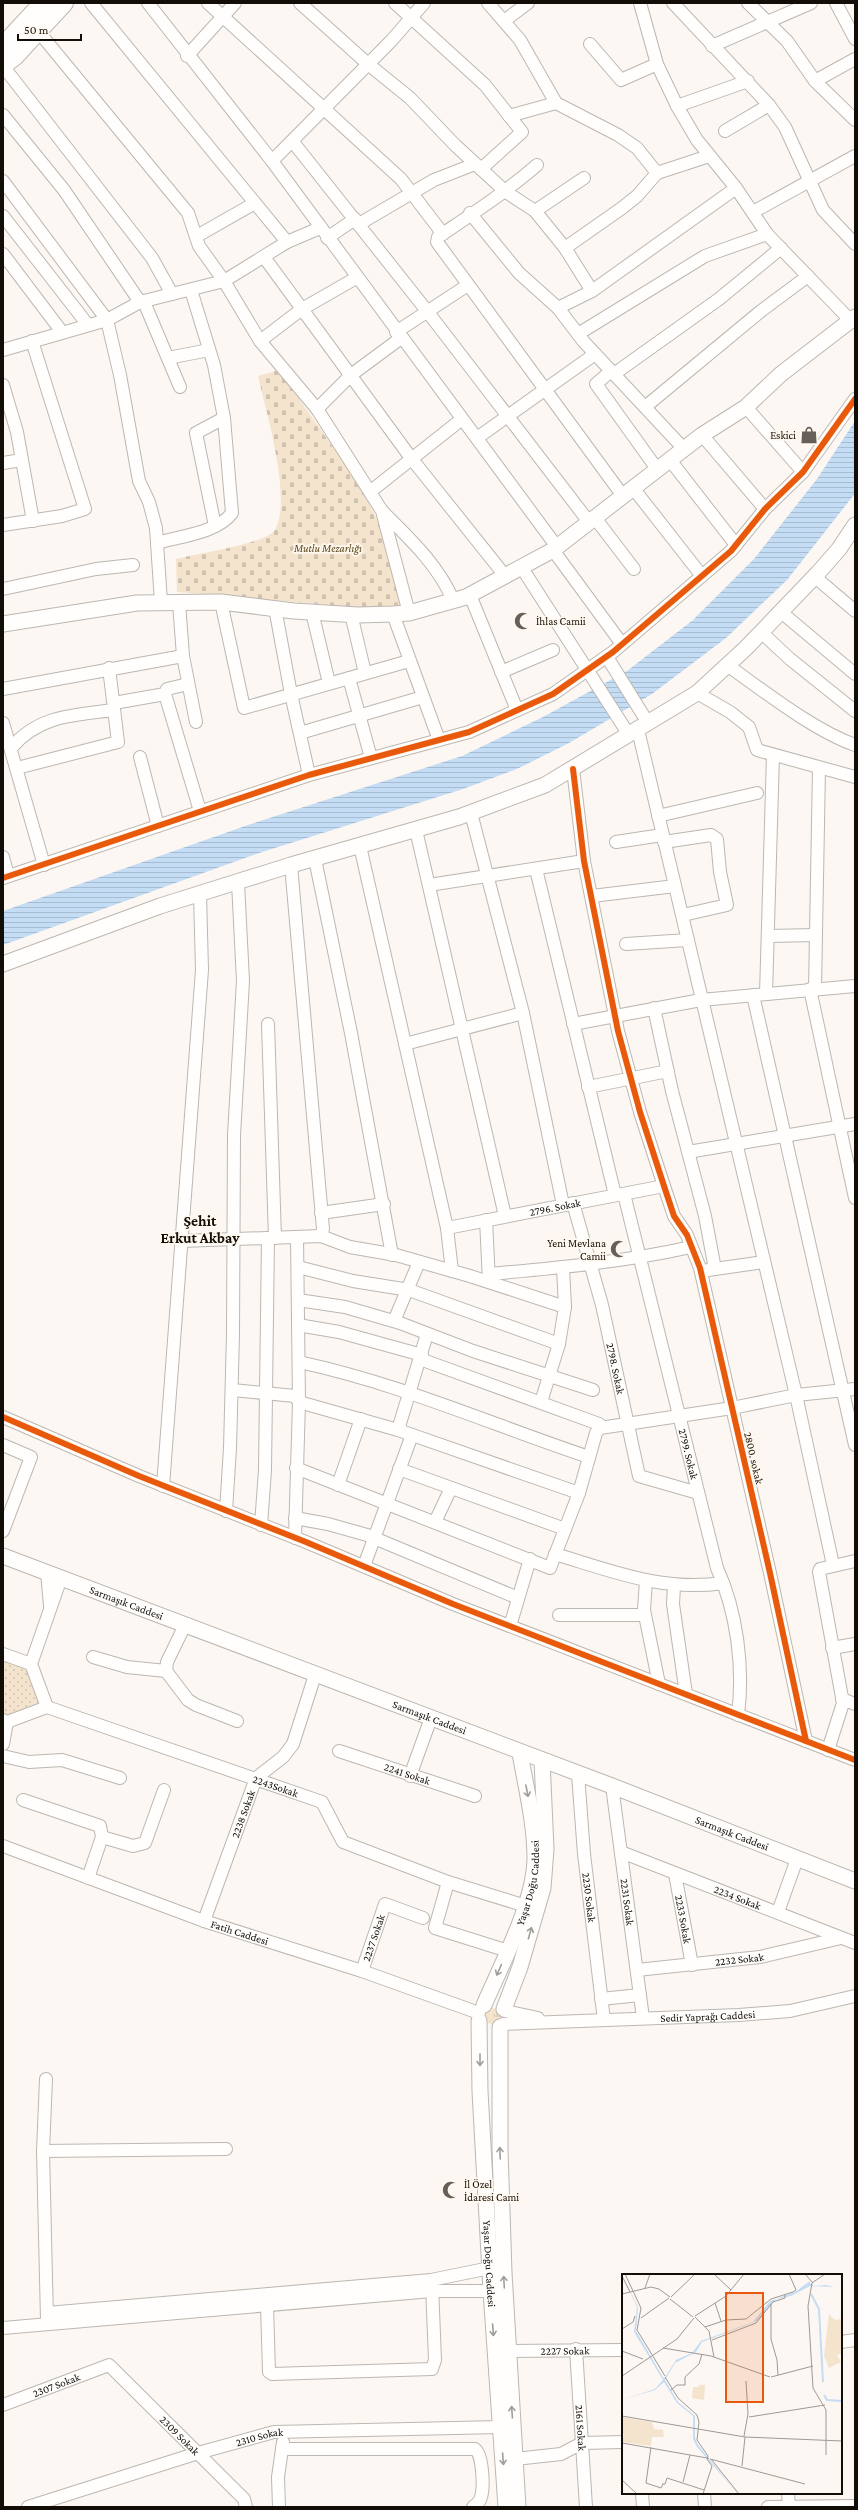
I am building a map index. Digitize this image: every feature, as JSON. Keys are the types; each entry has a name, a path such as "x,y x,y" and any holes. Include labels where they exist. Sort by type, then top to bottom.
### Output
{"highway":[{"path":"6,38 43,3"},
{"path":"3,66 64,3"}],"main road":[{"path":"3,624 137,603 161,602 221,602 312,612 393,614 409,613 470,595 506,577 555,548 702,435 746,407 781,374 853,319"},
{"path":"3,964 160,906 238,883 291,865 471,813 545,785 697,693 781,612 815,577 853,534"},
{"name":"Sarmaşık Caddesi","path":"3,1556 520,1753 612,1786 855,1881"},
{"name":"Yaşar Doğu Caddesi","path":"506,2507 491,2291 480,2091 481,2013 526,1906 535,1860 534,1833 520,1753"},
{"name":"Yaşar Doğu Caddesi","path":"518,2507 508,2351 500,2149 503,2018 520,1967 543,1888 546,1849 542,1760"},
{"path":"495,2003 503,2018 488,2029 481,2013 495,2003"}],"street":[{"path":"92,3 287,242"},
{"path":"148,3 188,56 272,161 356,278 477,438 622,644"},
{"path":"208,3 401,179 443,234"},
{"path":"188,56 235,3"},
{"path":"300,3 368,64 410,98 506,192 535,211 564,248 592,291"},
{"path":"3,350 32,340 107,320 142,302 224,281 287,242 323,233 357,221 434,180 478,166 522,132 485,85 395,3"},
{"path":"272,161 325,109 424,3"},
{"path":"488,3 520,40 556,103 618,136 637,148 657,172"},
{"path":"504,21 528,3"},
{"path":"640,3 657,64 677,106 709,156 736,188 767,234 853,319"},
{"path":"673,3 712,46 748,80 769,105 785,128 823,210 855,244"},
{"path":"748,3 768,20 787,41 815,81 855,120"},
{"path":"712,46 768,20 811,3"},
{"path":"836,3 855,39"},
{"path":"38,31 188,213 197,236 199,246 224,281 260,341 317,409 371,491 382,511 409,613"},
{"path":"590,44 621,80 657,64"},
{"path":"815,81 855,59"},
{"path":"3,66 152,258 172,294"},
{"path":"677,106 748,80"},
{"path":"509,116 556,103"},
{"path":"725,131 769,105"},
{"path":"3,114 64,190 142,302 180,387"},
{"path":"293,142 357,221 508,415 592,520 634,569"},
{"path":"564,248 627,204 647,186 657,172 709,156"},
{"path":"753,212 855,156"},
{"path":"537,165 506,192 470,213 438,237 437,242 545,389 628,492 702,576"},
{"path":"535,211 584,178"},
{"path":"3,181 107,320 120,375 139,481 149,502 156,528 161,602"},
{"path":"558,308 592,291 736,188"},
{"path":"197,236 255,203"},
{"path":"470,213 518,273 558,308 595,354 684,449"},
{"path":"3,216 88,325"},
{"path":"578,334 705,256 767,234"},
{"path":"657,470 596,384 719,299 781,248"},
{"path":"3,254 62,332"},
{"path":"264,257 411,458 506,577"},
{"path":"645,407 761,311 808,276"},
{"path":"260,341 302,309 356,278"},
{"path":"317,409 351,375 427,311 468,285"},
{"path":"158,542 215,526 232,513 224,418 209,350 191,290"},
{"path":"3,525 62,516 85,509 32,340"},
{"path":"168,358 209,350"},
{"path":"477,438 595,354"},
{"path":"3,385 7,411 22,460 33,521"},
{"path":"3,857 6,877 310,775 469,732 553,694 607,657 736,545 766,509 803,472 855,398"},
{"path":"746,407 803,472"},
{"path":"215,526 196,433 224,418"},
{"path":"371,491 462,419"},
{"path":"702,435 766,509"},
{"path":"3,463 22,460"},
{"path":"670,460 736,545"},
{"path":"382,511 419,548 445,582 453,600"},
{"path":"3,589 96,570 133,565"},
{"path":"522,568 588,670 638,730"},
{"path":"815,577 855,611"},
{"path":"470,595 517,710"},
{"path":"221,602 244,708 409,661"},
{"path":"179,603 183,656 196,722"},
{"path":"274,608 291,694 310,775"},
{"path":"312,612 329,683"},
{"path":"781,612 855,674"},
{"path":"351,614 365,673"},
{"path":"393,614 409,661 440,740"},
{"path":"761,632 790,659 855,711"},
{"path":"501,672 553,650"},
{"path":"3,689 110,668 183,656"},
{"path":"607,657 638,730 796,1395 833,1565"},
{"path":"727,665 816,725 842,740 855,745"},
{"path":"17,768 118,742 110,668"},
{"path":"349,678 371,758"},
{"path":"188,684 167,689 165,694 200,811"},
{"path":"697,693 749,727 757,750 855,777"},
{"path":"11,748 23,734 38,725 65,716 114,707 165,694"},
{"path":"300,733 423,697"},
{"path":"3,723 44,865"},
{"path":"766,994 773,755"},
{"path":"140,757 158,826"},
{"path":"819,768 816,934 812,989 855,1198"},
{"name":"2800. sokak","path":"573,769 584,861 616,1015 631,1078 674,1216 691,1247 700,1271 806,1741"},
{"path":"658,816 757,793"},
{"name":"2798. Sokak","path":"471,813 523,1013 568,1204 602,1305 639,1476 698,1493"},
{"path":"416,830 505,1216"},
{"path":"616,842 711,835 717,839 720,872 727,905 683,915"},
{"path":"360,846 447,1228 452,1271"},
{"path":"315,858 384,1204 392,1255"},
{"path":"429,886 584,861"},
{"path":"291,865 321,1213 321,1236"},
{"name":"2799. Sokak","path":"536,869 588,1087 639,1259 717,1568 730,1602 738,1647 738,1715"},
{"path":"226,1511 232,1390 234,1135 243,981 238,883"},
{"path":"592,896 675,886"},
{"path":"163,1486 202,970 200,894"},
{"path":"768,936 816,934"},
{"path":"626,944 688,940"},
{"path":"573,1024 701,1000 855,986"},
{"path":"753,995 784,1134 849,1390 855,1444"},
{"path":"654,1008 668,1071 705,1216 716,1269"},
{"path":"405,1044 523,1013"},
{"path":"261,1525 265,1470 266,1392 272,1238 268,1024"},
{"path":"588,1087 668,1071"},
{"path":"688,1152 784,1134 839,1125 855,1124"},
{"name":"2796. Sokak","path":"447,1228 664,1186"},
{"path":"321,1213 384,1204"},
{"path":"486,1220 489,1278"},
{"path":"181,1241 321,1236 350,1247 392,1255 452,1271 489,1278 565,1307"},
{"path":"295,1538 299,1402 297,1238"},
{"path":"489,1278 639,1259 691,1247"},
{"path":"394,1322 419,1262"},
{"path":"700,1271 764,1262"},
{"path":"298,1267 353,1281 407,1290 558,1344"},
{"path":"541,1402 558,1344 565,1307 563,1268"},
{"path":"298,1300 345,1307 394,1322 548,1376 593,1390"},
{"path":"298,1325 339,1332 421,1357 599,1424 603,1427"},
{"path":"398,1430 427,1334"},
{"path":"299,1362 330,1369 410,1394 589,1457"},
{"path":"232,1390 266,1392 295,1396 299,1402 398,1430 579,1493"},
{"path":"296,1468 550,1568 579,1493 596,1433 603,1427 732,1408 796,1395 849,1390"},
{"path":"3,1417 163,1486 510,1626 855,1760"},
{"path":"338,1485 361,1419"},
{"path":"364,1566 412,1435"},
{"path":"3,1445 31,1457 3,1531"},
{"path":"399,1468 565,1529"},
{"path":"435,1522 451,1488"},
{"path":"295,1518 328,1524 374,1538 518,1598"},
{"path":"555,1554 646,1580 674,1586 700,1586 723,1583"},
{"path":"510,1626 530,1559"},
{"path":"828,1750 842,1699 819,1572 820,1569 833,1565 855,1561"},
{"path":"47,1572 51,1609"},
{"path":"3,1744 5,1721 47,1707 31,1664 61,1578"},
{"path":"646,1580 645,1615 659,1684"},
{"path":"674,1586 673,1604 686,1694"},
{"path":"559,1615 645,1615"},
{"path":"185,1625 167,1662 166,1671 188,1700 196,1705 238,1721"},
{"path":"832,1648 855,1644"},
{"path":"3,1654 31,1664"},
{"path":"93,1657 127,1667 166,1671"},
{"name":"2238 Sokak","path":"204,1921 256,1778 283,1757 293,1744 315,1675"},
{"path":"842,1699 855,1704"},
{"name":"2243Sokak","path":"47,1707 322,1802 343,1842 448,1882 526,1906"},
{"path":"410,1776 431,1718"},
{"name":"2241 Sokak","path":"339,1751 410,1776 475,1796"},
{"path":"3,1756 29,1762 62,1760 120,1778"},
{"name":"2230 Sokak","path":"578,1774 584,1854 604,2020"},
{"name":"2231 Sokak","path":"612,1786 643,2018"},
{"path":"102,1837 133,1846 145,1843 164,1790"},
{"path":"23,1800 98,1824 101,1828 102,1837 88,1878"},
{"name":"Fatih Caddesi","path":"3,1846 204,1921 362,1971 481,2013"},
{"name":"2234 Sokak","path":"621,1852 675,1874 778,1912 841,1938 855,1942"},
{"path":"778,1912 797,1859"},
{"name":"2233 Sokak","path":"675,1874 692,1965"},
{"path":"448,1882 435,1928 508,1951"},
{"name":"2237 Sokak","path":"362,1971 385,1904 423,1918"},
{"name":"2232 Sokak","path":"637,1970 760,1957 841,1938"},
{"path":"601,1999 640,1994"},
{"name":"Sedir Yaprağı Caddesi","path":"503,2018 559,2022 739,2016 790,2010 855,1996"},
{"path":"46,2079 43,2151 47,2318"},
{"path":"43,2151 226,2149"},
{"path":"47,2318 267,2305 432,2286 490,2268"},
{"path":"272,2293 267,2305 269,2372 272,2374 432,2369 435,2360 432,2286"},
{"path":"3,2328 47,2318 272,2293 432,2286 491,2291"},
{"path":"842,2342 855,2340"},
{"name":"2227 Sokak","path":"508,2351 576,2349 622,2350"},
{"name":"2161 Sokak","path":"576,2349 586,2507"},
{"name":"2307 Sokak","path":"3,2404 109,2365"},
{"name":"2309 Sokak","path":"109,2365 244,2499 246,2507"},
{"name":"2310 Sokak","path":"28,2507 198,2453 274,2432 500,2427"},
{"path":"282,2506 278,2483 284,2431"},
{"path":"515,2459 561,2454 582,2443 622,2442"},
{"path":"282,2450 472,2448 478,2451 481,2458 482,2496 473,2507"},
{"path":"642,2494 643,2507"},
{"path":"704,2494 705,2507"},
{"path":"788,2494 789,2506"},
{"path":"768,2507 855,2506"}],"green space":[{"name":"Mutlu Mezarlığı","path":"279,370 364,492 387,542 404,605 364,608 177,592 176,559 256,541 273,532 279,519 281,502 280,480 272,433 258,376"},
{"path":"3,1656 27,1665 43,1701 9,1717 3,1715"},
{"path":"492,2008 498,2010 500,2016 498,2022 492,2024 486,2022 484,2016 486,2010"}],"water":[{"path":"855,421 855,494 787,580 726,638 652,694 569,743 519,768 463,789 259,853 3,945 3,911 248,825 462,756 541,718 627,671 693,620 754,559 817,479"}],"cycle path":[{"path":"3,878 309,775 469,732 553,694 613,652 731,551 765,509 803,472 855,399"},
{"path":"573,769 584,861 618,1031 640,1112 674,1216 687,1235 700,1268 770,1573 806,1741"},
{"path":"3,1417 139,1476 306,1542 453,1604 855,1760"}],"place":[{"name":"Eskici","path":"809,435"},
{"name":"İhlas Camii","path":"523,621"},
{"name":"Yeni Mevlana Camii","path":"619,1249"},
{"name":"İl Özel İdaresi Cami","path":"451,2190"}],"district":[{"name":"Şehit Erkut Akbay","path":"200,1230"}]}
